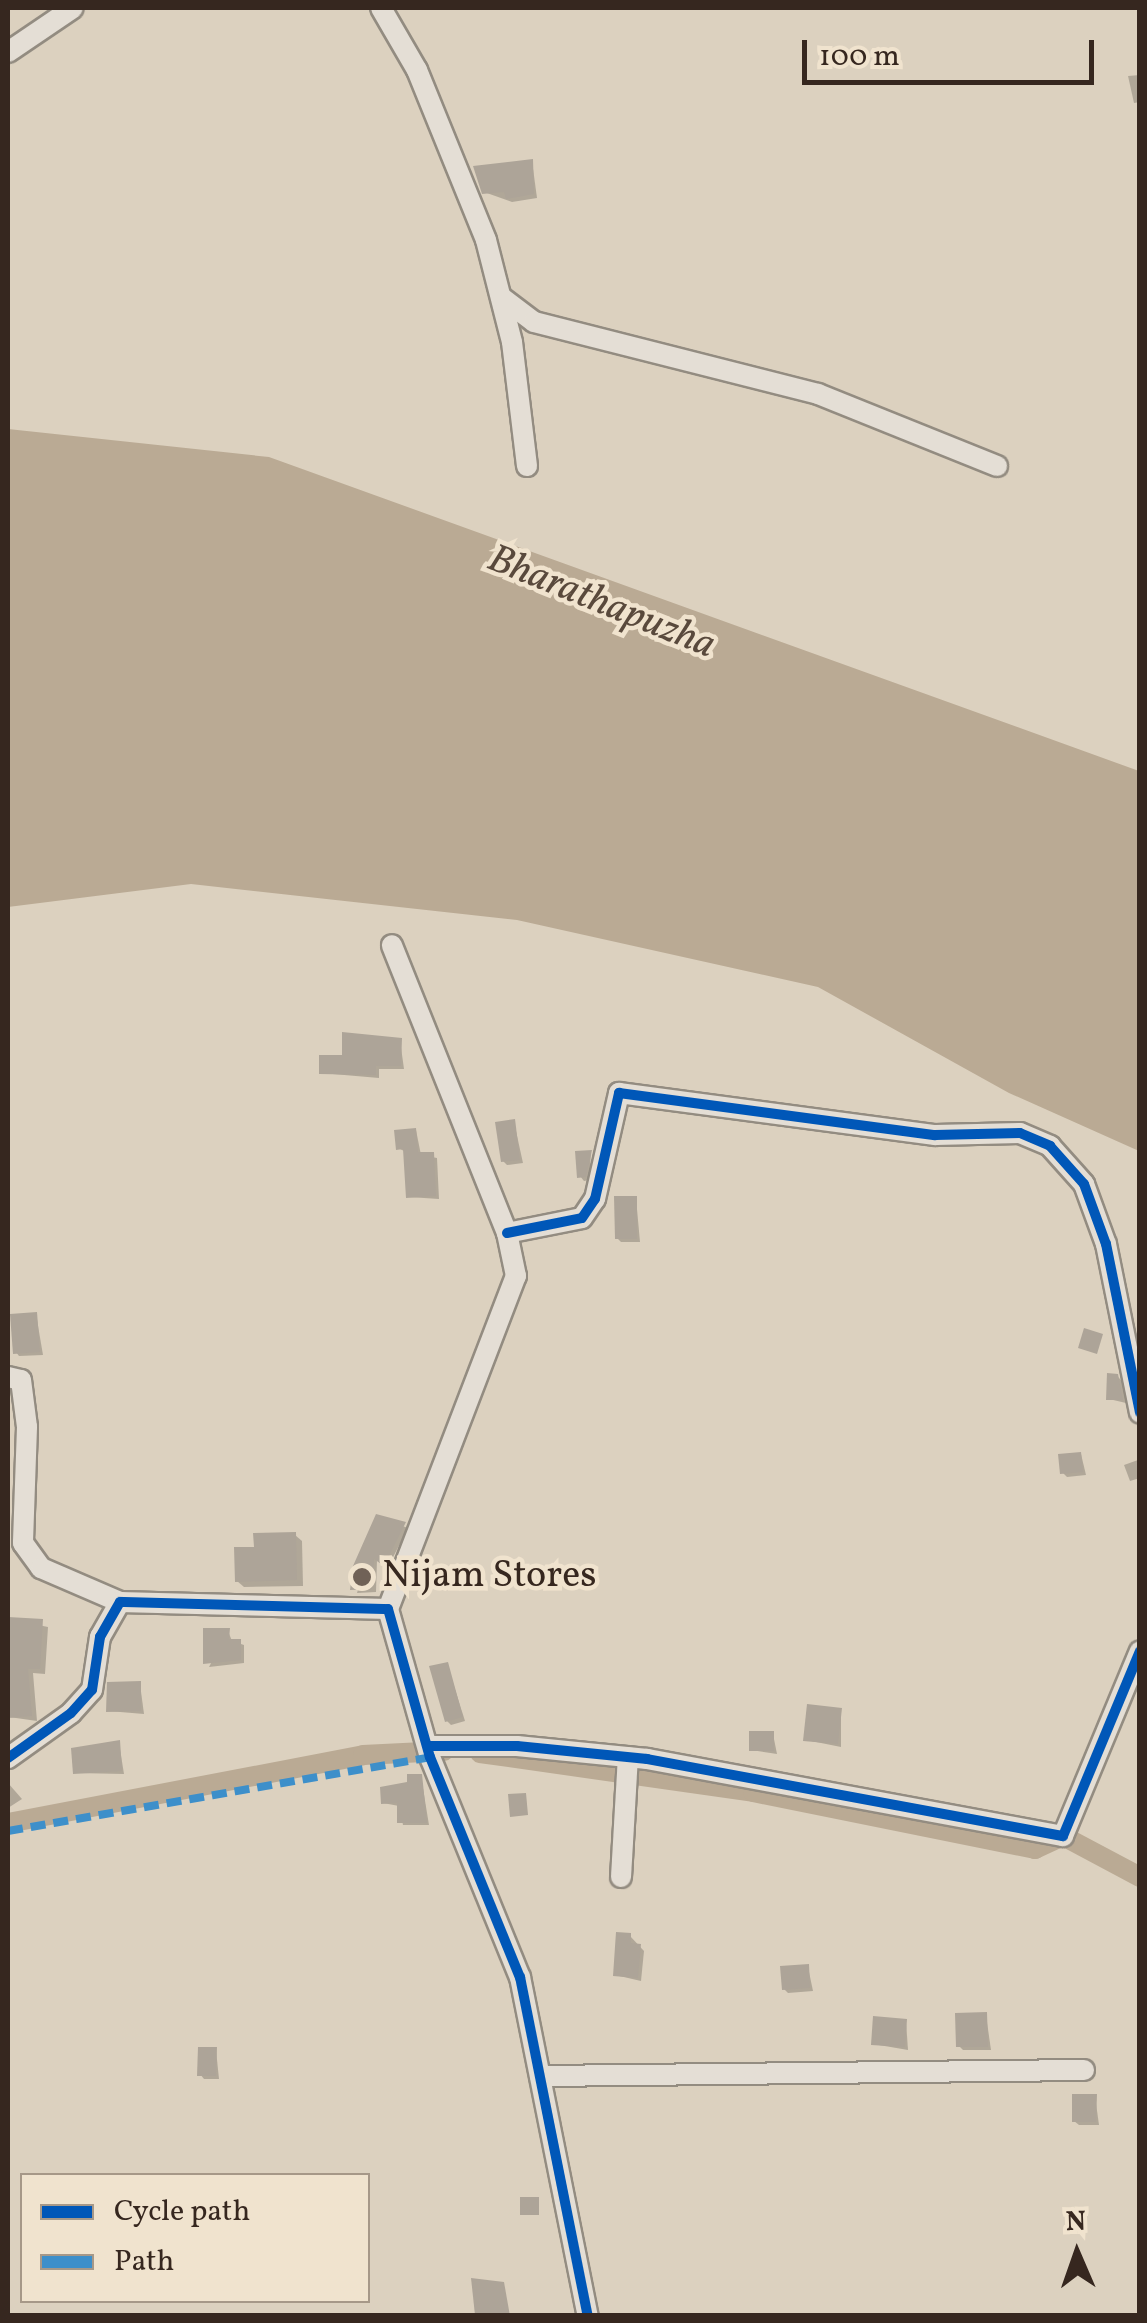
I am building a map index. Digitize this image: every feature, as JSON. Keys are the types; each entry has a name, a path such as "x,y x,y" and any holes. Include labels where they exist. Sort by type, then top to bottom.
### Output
{"street":[{"path":"8,52 73,8"},
{"path":"381,8 417,70 486,240 501,297 527,466"},
{"path":"501,297 534,322 818,394 997,466"},
{"path":"392,945 507,1233 516,1276 388,1609 428,1746 520,1977 588,2316"},
{"path":"507,1233 582,1218 595,1199 619,1093 935,1135 1020,1133 1050,1146 1084,1184 1106,1244 1140,1414"},
{"path":"8,1377 20,1380 27,1428 23,1543 42,1568 120,1602 388,1609"},
{"path":"8,1758 71,1713 92,1690 100,1637 120,1602"},
{"path":"428,1746 628,1757 1062,1836 1140,1652"},
{"path":"620,1877 628,1757"},
{"path":"540,2076 1084,2070"}],"water":[{"name":"Bharathapuzha","path":"8,429 269,457 1139,771 1139,1151 1009,1093 818,987 517,920 191,884 8,907"}],"building":[{"path":"533,159 534,194 506,199 504,192 482,194 473,166"},
{"path":"342,1032 402,1038 401,1066 376,1066 376,1075 319,1074 319,1055 342,1055"},
{"path":"515,1119 520,1160 501,1162 495,1122"},
{"path":"416,1128 418,1152 434,1152 436,1196 406,1198 403,1149 396,1150 394,1130"},
{"path":"592,1150 586,1177 577,1178 575,1151"},
{"path":"614,1196 637,1196 637,1239 615,1239"},
{"path":"37,1312 40,1352 13,1354 10,1314"},
{"path":"1084,1328 1103,1334 1097,1354 1078,1348"},
{"path":"1107,1373 1118,1374 1123,1400 1106,1400"},
{"path":"1081,1452 1083,1472 1060,1474 1058,1454"},
{"path":"376,1514 406,1522 384,1566 374,1559 372,1589 350,1590 353,1566"},
{"path":"296,1532 297,1580 235,1582 234,1547 254,1547 253,1533"},
{"path":"8,1617 43,1619 40,1669 28,1669 32,1716 8,1718"},
{"path":"203,1628 230,1628 229,1639 241,1639 241,1660 203,1664"},
{"path":"448,1662 463,1717 445,1722 429,1666"},
{"path":"141,1681 141,1711 106,1712 107,1682"},
{"path":"807,1704 842,1708 838,1744 803,1741"},
{"path":"749,1731 774,1731 774,1751 749,1751"},
{"path":"120,1740 122,1771 73,1774 71,1748"},
{"path":"407,1774 422,1774 427,1823 397,1823 397,1803 381,1804 380,1787 407,1782"},
{"path":"526,1793 528,1815 510,1817 508,1794"},
{"path":"616,1932 631,1933 631,1943 641,1944 638,1978 613,1976"},
{"path":"809,1964 810,1988 782,1990 780,1966"},
{"path":"987,2012 988,2047 956,2047 955,2013"},
{"path":"873,2016 907,2019 905,2047 871,2045"},
{"path":"198,2047 217,2047 216,2076 197,2076"},
{"path":"1072,2094 1097,2094 1096,2122 1072,2122"},
{"path":"520,2197 539,2197 539,2215 520,2215"},
{"path":"471,2278 504,2282 510,2316 475,2315"}],"waterway":[{"path":"8,1823 363,1755 444,1751"},
{"path":"480,1753 753,1792 1035,1849 1063,1836 1140,1877"}],"marked path":[{"path":"8,1831 430,1757"}],"cycle path":[{"path":"507,1233 582,1218 595,1199 619,1093 935,1135 1020,1133 1050,1146 1084,1184 1106,1244 1140,1413"},
{"path":"8,1758 71,1713 92,1690 100,1637 120,1602 388,1609 430,1757 520,1977 588,2316"},
{"path":"428,1746 517,1746 647,1759 1063,1836 1140,1651"}],"place":[{"name":"Nijam Stores","path":"362,1577"}]}
